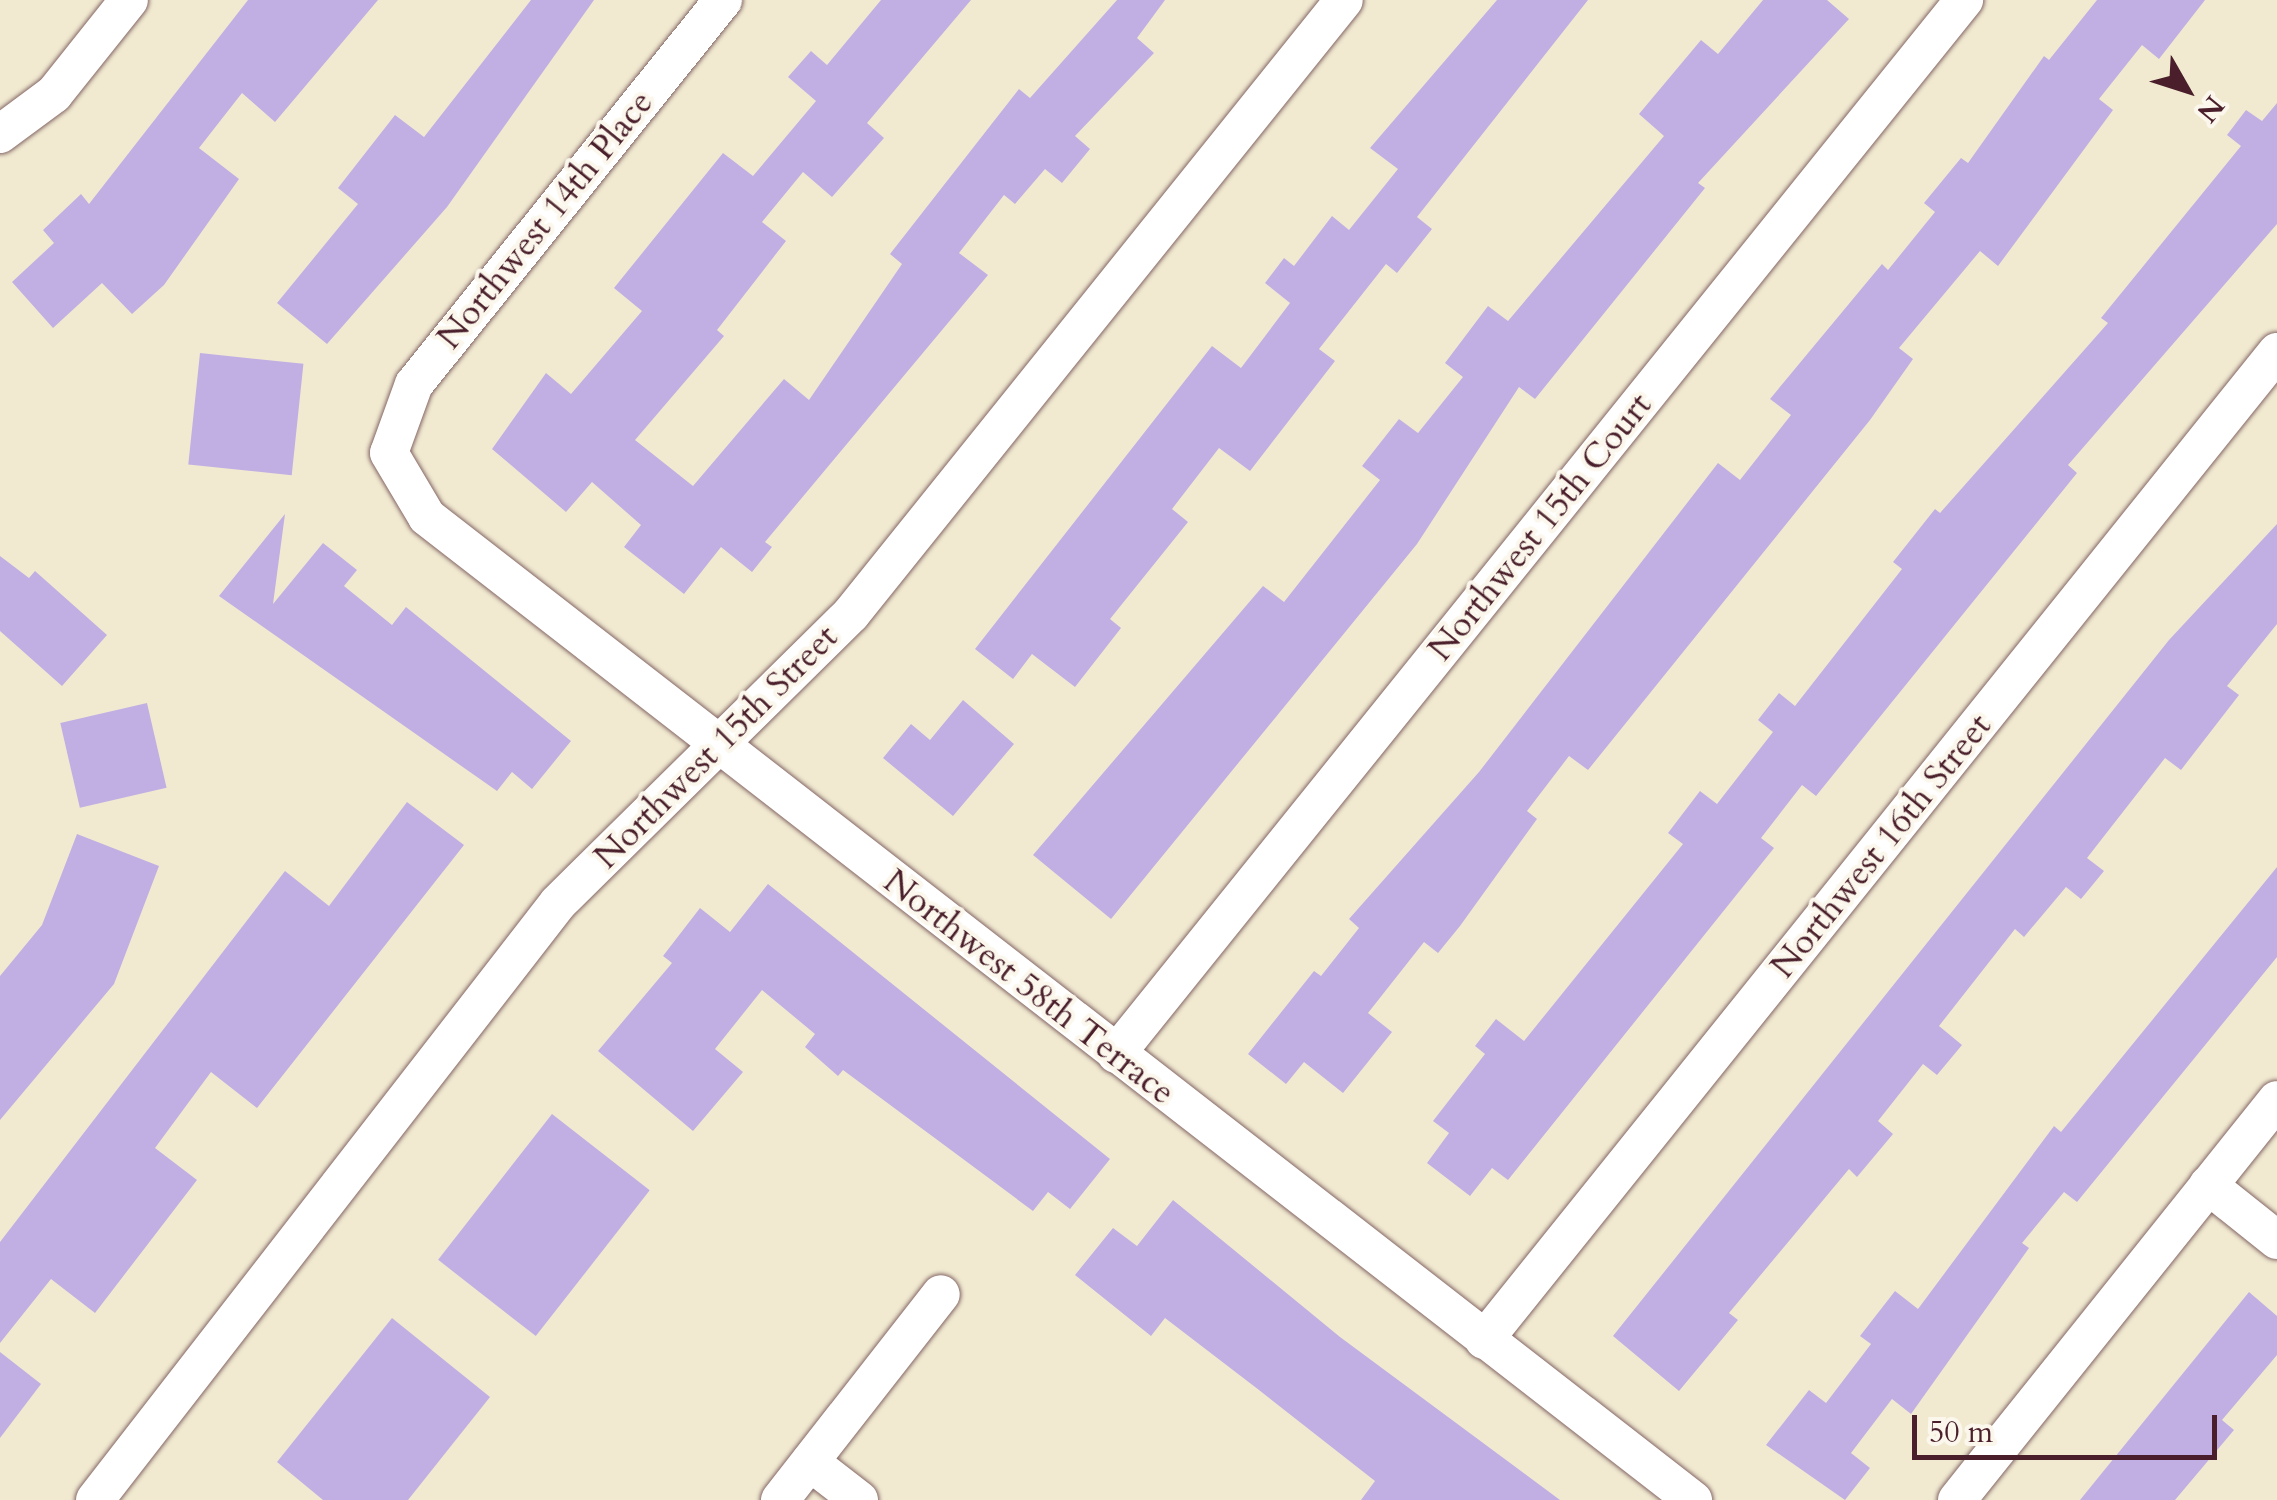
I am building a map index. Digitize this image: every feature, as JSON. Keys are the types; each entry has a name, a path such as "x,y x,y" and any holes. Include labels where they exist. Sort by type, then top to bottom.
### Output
{"street":[{"path":"0,134 54,94 129,0"},
{"name":"Northwest 14th Place","path":"389,453 414,384 723,0"},
{"name":"Northwest 15th Street","path":"95,1500 558,903 851,614 1344,0"},
{"name":"Northwest 15th Court","path":"1116,1054 1964,0"},
{"name":"Northwest 16th Street","path":"1484,1340 2277,352"},
{"name":"Northwest 58th Terrace","path":"389,453 427,517 718,748 1692,1500"},
{"path":"1957,1500 2277,1100"},
{"path":"2208,1185 2277,1240"},
{"path":"780,1500 941,1294"},
{"path":"810,1462 859,1500"}],"building":[{"path":"248,0 378,0 275,122 242,93 199,148 239,179 164,285 132,314 102,283 53,328 12,282 54,243 43,230 81,194 89,204"},
{"path":"531,0 594,0 447,207 327,344 277,303 358,204 338,188 395,115 424,137"},
{"path":"881,0 971,0 867,123 884,138 832,197 803,172 762,222 786,241 717,330 724,336 635,440 693,486 784,379 809,400 902,264 890,254 1019,89 1030,98 1117,0 1165,0 1137,38 1154,53 1075,136 1090,149 1062,183 1045,169 1015,204 1004,195 959,253 988,275 765,542 772,547 752,572 721,547 684,594 624,547 641,525 592,482 566,512 492,449 546,373 571,394 642,311 614,288 723,153 753,176 816,101 788,77 811,51 827,65"},
{"path":"1497,0 1588,0 1417,217 1432,229 1397,273 1386,264 1319,349 1335,361 1250,471 1219,448 1172,509 1188,522 1110,619 1121,628 1075,687 1032,654 1013,679 975,649 1212,346 1241,368 1290,303 1265,283 1284,258 1294,266 1332,216 1349,230 1398,169 1370,148"},
{"path":"1763,0 1827,0 1849,19 1698,183 1705,188 1535,399 1519,387 1417,544 1111,919 1033,855 1263,586 1284,602 1380,480 1362,466 1399,419 1418,433 1463,377 1445,363 1488,306 1508,321 1664,136 1639,114 1701,40 1718,54"},
{"path":"2097,0 2205,0 2159,59 2142,45 2099,99 2113,110 1998,266 1980,251 1899,348 1913,359 1870,420 1588,770 1569,756 1527,811 1537,819 1460,926 1438,953 1424,942 1368,1013 1392,1032 1343,1093 1304,1062 1286,1084 1248,1054 1314,971 1321,976 1359,928 1349,919 1479,772 1718,463 1740,480 1791,415 1770,399 1882,264 1888,270 1935,212 1924,203 1961,158 1968,163 2044,56 2049,60"},
{"path":"2277,103 2277,224 2068,465 2077,473 1816,796 1802,785 1761,838 1774,848 1508,1180 1492,1168 1470,1196 1427,1163 1449,1133 1433,1121 1485,1054 1475,1046 1496,1019 1524,1041 1683,844 1668,833 1700,791 1717,804 1773,732 1758,720 1779,693 1795,706 1902,569 1893,562 1935,509 1940,513 2108,323 2101,318 2241,146 2227,135 2246,110 2262,121"},
{"path":"200,353 303,364 292,475 188,464"},
{"path":"285,514 273,604 323,543 357,570 344,586 392,625 406,607 571,741 532,789 512,772 497,791 219,596"},
{"path":"2277,524 2277,624 2227,686 2239,695 2181,770 2165,758 2087,858 2104,871 2081,899 2066,887 2024,937 2015,929 1939,1026 1962,1045 1937,1075 1923,1064 1878,1121 1893,1134 1857,1177 1849,1169 1729,1313 1738,1320 1679,1391 1613,1336 2169,640"},
{"path":"0,556 29,578 35,571 107,635 62,686 0,631"},
{"path":"963,700 1014,744 953,816 883,758 911,724 930,740"},
{"path":"147,703 167,788 80,808 60,723"},
{"path":"407,802 464,845 257,1108 211,1072 155,1148 197,1180 95,1313 51,1279 0,1343 0,1242 285,871 329,906"},
{"path":"77,834 159,866 114,984 0,1120 0,976 42,925"},
{"path":"2277,867 2277,957 2077,1202 2064,1192 2022,1243 2029,1248 1911,1414 1892,1399 1851,1453 1870,1468 1845,1500 1766,1445 1809,1390 1826,1403 1871,1344 1860,1336 1895,1291 1918,1309 2054,1126 2061,1132"},
{"path":"768,884 1110,1159 1070,1209 1048,1192 1033,1211 843,1070 838,1076 805,1047 815,1034 762,990 715,1049 743,1072 693,1131 598,1051 672,963 663,956 700,908 730,932"},
{"path":"552,1114 650,1190 536,1336 438,1260"},
{"path":"1173,1200 1340,1337 1560,1500 1361,1500 1375,1481 1165,1318 1151,1336 1075,1275 1113,1228 1137,1246"},
{"path":"2249,1292 2277,1316 2277,1355 2222,1420 2234,1430 2175,1500 2080,1500"},
{"path":"392,1318 490,1397 408,1500 323,1500 277,1462"},
{"path":"0,1352 41,1384 0,1438"}]}
